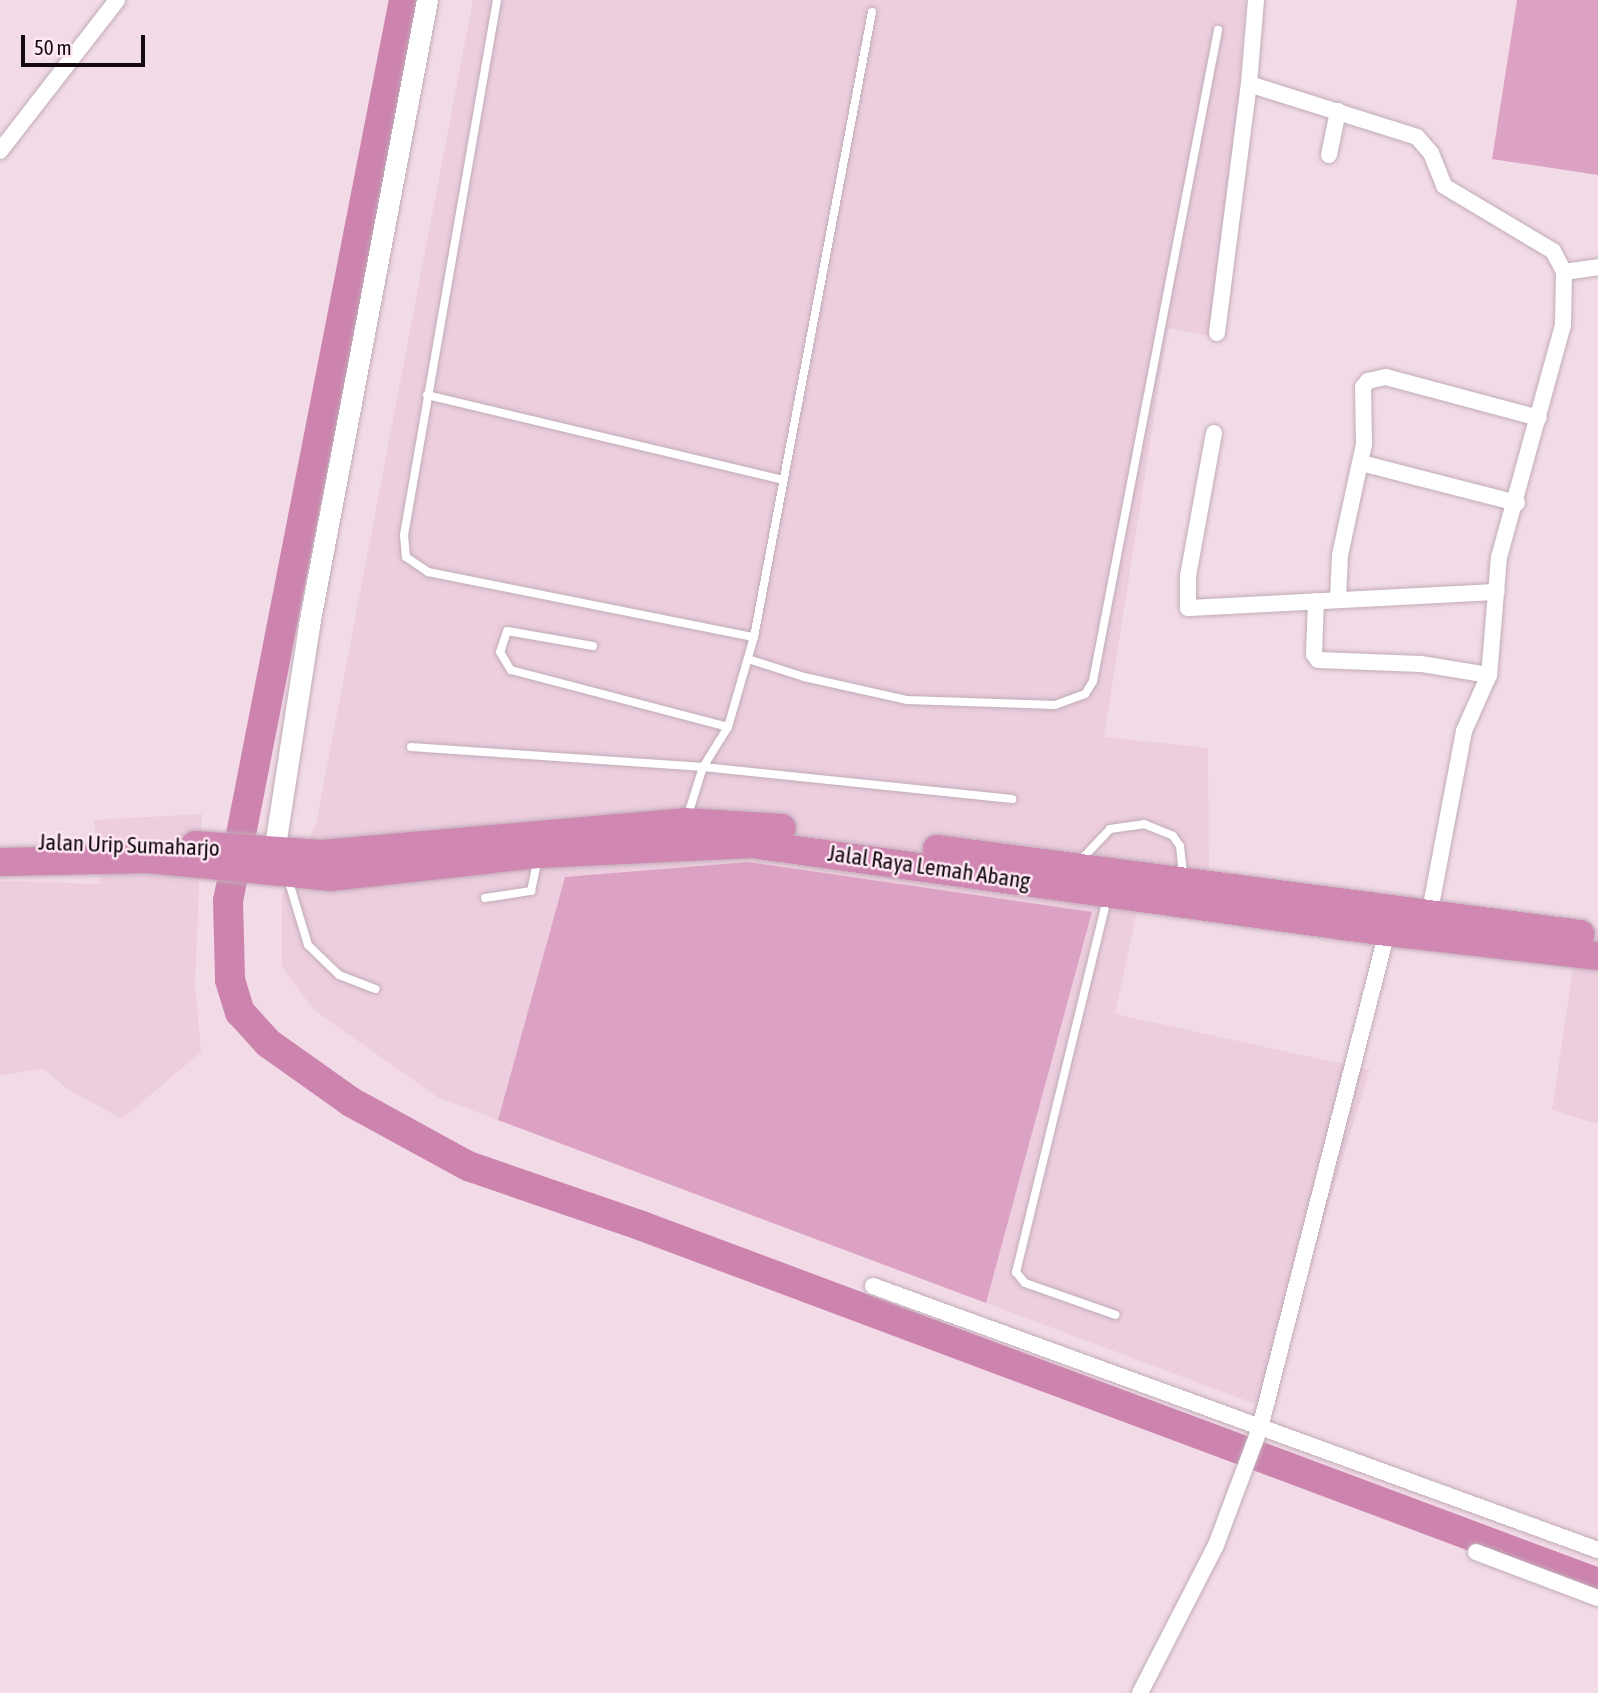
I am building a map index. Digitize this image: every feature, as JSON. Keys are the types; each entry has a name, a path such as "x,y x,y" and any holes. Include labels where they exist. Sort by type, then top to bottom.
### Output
{"highway":[{"name":"Jalal Raya Lemah Abang","path":"270,862 322,854 685,822 793,829 1429,917 1598,936"},
{"name":"Jalan Urip Sumaharjo","path":"0,844 112,841 270,862"},
{"name":"Jalal Raya Lemah Abang","path":"270,862 366,874 538,854 752,844 1387,932 1598,956"},
{"name":"Jalan Urip Sumaharjo","path":"0,862 223,856"}],"street":[{"path":"0,151 117,0"},
{"path":"270,862 309,625 428,0"},
{"path":"1217,333 1249,84 1256,0"},
{"path":"1249,84 1417,136 1431,153 1444,186 1553,251 1564,272 1566,310 1517,503 1499,557 1489,674 1464,731 1429,917"},
{"path":"1329,155 1338,111"},
{"path":"1564,272 1598,267"},
{"path":"1338,599 1340,555 1361,463 1363,387 1376,378 1539,418"},
{"path":"1214,432 1186,607 1497,592"},
{"path":"1361,463 1517,503"},
{"path":"1316,601 1314,654 1318,660 1407,663 1489,674"},
{"path":"1140,1693 1216,1545 1255,1444 1387,932"},
{"path":"873,1286 1255,1444 1598,1550"},
{"path":"1476,1552 1598,1598"}],"lane":[{"path":"497,0 404,535 406,557 414,566 754,637"},
{"path":"685,822 703,767 728,727 754,637 780,479 872,12"},
{"path":"748,659 804,677 907,700 1055,705 1085,694 1096,668 1218,30"},
{"path":"427,395 780,479"},
{"path":"593,646 508,631 500,652 511,670 728,727"},
{"path":"411,747 703,767 1012,799"},
{"path":"1075,867 1110,829 1144,824 1173,836 1180,846 1184,883"},
{"path":"485,898 531,891 538,854"},
{"path":"270,862 308,945 339,975 375,989"},
{"path":"1108,893 1016,1272 1025,1283 1116,1314"}],"shaded area":[{"path":"473,0 1245,0 1234,167 1212,336 1168,328 1104,737 1208,748 1209,886 1144,878 1115,1014 1370,1070 1266,1408 986,1303 1092,913 565,877 498,1120 437,1097 313,1009 282,967 282,896 316,824"},
{"path":"1517,0 1598,0 1598,175 1492,159"},
{"path":"202,814 195,983 201,1052 122,1119 66,1088 43,1068 0,1076 0,881 100,884 94,820"},
{"path":"748,862 1092,912 986,1303 498,1120 565,877"},
{"path":"1579,927 1598,929 1598,1124 1552,1110"}],"waterway":[{"path":"404,0 228,901 230,980 240,1012 268,1043 351,1102 468,1166 642,1226 1598,1583"}]}
